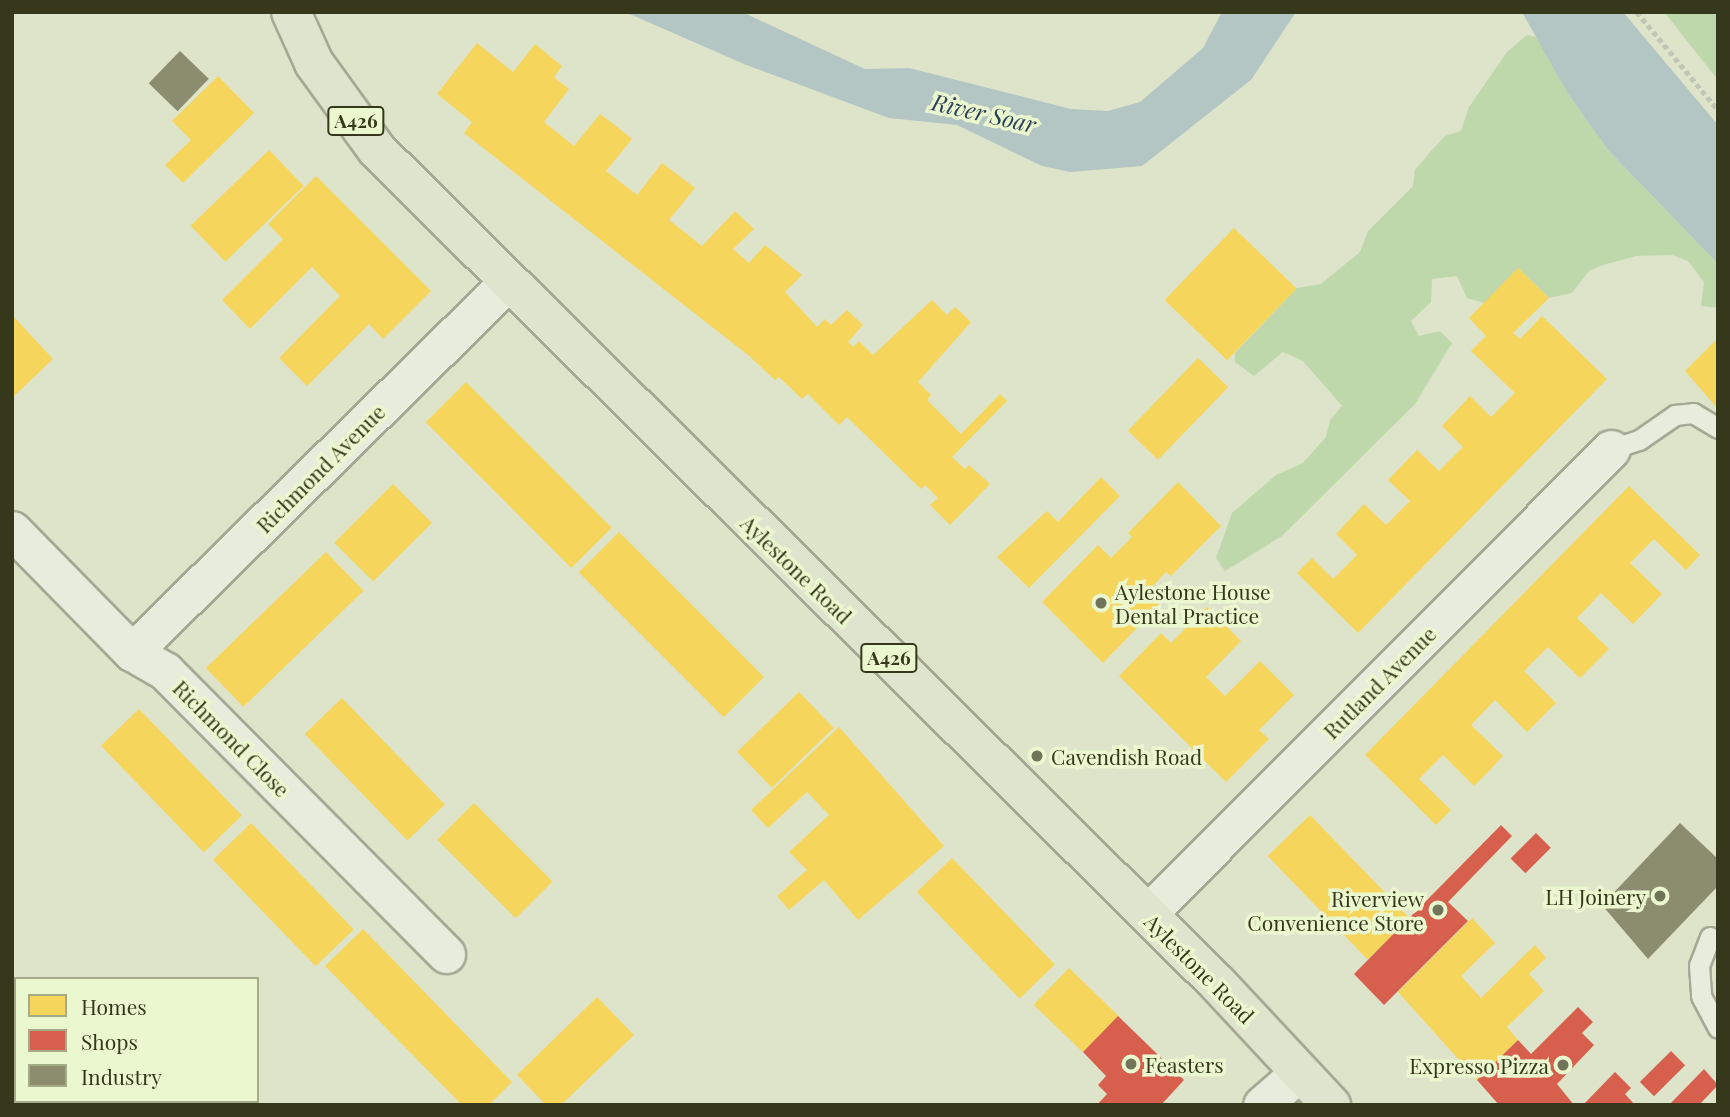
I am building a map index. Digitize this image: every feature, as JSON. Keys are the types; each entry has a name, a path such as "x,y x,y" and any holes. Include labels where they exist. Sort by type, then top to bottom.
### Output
{"main road":[{"name":"Aylestone Road","path":"291,12 314,63 377,150 507,284 1147,914 1331,1105"}],"street":[{"name":"Richmond Avenue","path":"132,652 507,284"},
{"name":"Rutland Avenue","path":"1147,914 1611,449"},
{"name":"Richmond Close","path":"12,530 132,652 165,671 446,954"},
{"path":"1262,1105 1300,1072"}],"lane":[{"path":"1611,449 1639,440 1675,415 1693,413 1718,428"},
{"path":"1710,937 1699,965 1701,996 1718,1028"}],"path":[{"path":"1637,12 1718,110"}],"green space":[{"path":"1664,12 1718,12 1718,80"},
{"path":"1527,35 1540,38 1568,94 1608,150 1718,264 1718,308 1701,306 1704,282 1688,261 1672,255 1636,256 1603,265 1589,271 1572,293 1549,298 1518,268 1485,303 1467,298 1457,276 1432,279 1431,302 1411,321 1419,336 1440,331 1452,343 1415,404 1282,536 1225,571 1216,558 1232,513 1276,475 1303,463 1326,437 1330,420 1342,406 1303,361 1283,352 1254,376 1235,362 1235,353 1297,288 1321,284 1360,252 1368,231 1413,186 1415,170 1445,136 1461,131 1469,107 1507,52"}],"water":[{"name":"River Soar","path":"625,12 742,12 865,69 909,68 1071,109 1108,111 1140,102 1203,48 1222,12 1296,12 1251,80 1142,166 1070,172 1042,166 957,125 889,118 744,64"},
{"path":"1522,12 1623,12 1718,125 1718,264 1608,150 1568,94"}],"building: Homes":[{"path":"477,43 513,72 535,44 562,66 554,77 569,89 544,122 574,146 600,114 632,139 606,171 637,195 662,163 695,188 669,220 702,246 735,211 754,229 733,249 749,263 765,245 802,275 785,292 817,327 825,319 831,325 847,310 863,325 848,342 853,347 859,341 873,355 932,300 947,315 955,307 971,322 918,382 931,395 927,400 961,434 1000,394 1007,401 952,457 965,469 969,465 990,484 950,525 930,505 938,498 925,485 921,489 847,417 839,425 808,394 802,399 779,377 775,380 748,355 464,133 472,122 437,94"},
{"path":"218,76 254,113 183,183 165,165 191,140 172,121"},
{"path":"269,150 304,186 225,262 191,226"},
{"path":"316,176 431,291 383,339 369,324 307,386 279,358 340,296 312,267 250,329 222,300 283,239 268,224"},
{"path":"1234,228 1297,288 1227,360 1165,300"},
{"path":"1518,268 1549,298 1513,333 1520,339 1542,316 1607,379 1358,633 1297,573 1312,558 1333,579 1357,555 1336,534 1364,504 1386,525 1410,501 1388,480 1417,450 1439,471 1463,447 1442,426 1470,396 1491,417 1515,393 1471,351 1486,336 1469,318"},
{"path":"12,315 53,359 12,398"},
{"path":"1718,338 1718,409 1685,371"},
{"path":"1198,358 1228,387 1158,460 1128,431"},
{"path":"466,382 612,528 571,568 426,422"},
{"path":"1101,477 1120,496 1029,588 997,557 1047,511 1058,522"},
{"path":"1178,482 1221,526 1171,576 1166,572 1146,593 1159,605 1103,663 1042,602 1098,545 1111,558 1132,537 1128,533"},
{"path":"393,484 432,523 373,582 334,543"},
{"path":"1629,486 1700,555 1686,570 1654,539 1630,563 1662,594 1633,624 1601,593 1577,618 1609,649 1580,678 1548,647 1524,671 1556,703 1527,732 1495,700 1471,725 1503,756 1489,771 1474,786 1443,755 1419,779 1451,810 1436,825 1365,755"},
{"path":"619,532 764,677 724,717 579,572"},
{"path":"326,552 364,591 243,707 206,668"},
{"path":"1207,607 1241,641 1206,677 1225,696 1260,661 1294,695 1259,730 1269,739 1226,782 1119,676 1161,633 1171,643"},
{"path":"799,692 834,728 772,788 737,752"},
{"path":"342,698 445,804 407,841 305,734"},
{"path":"139,709 242,815 204,852 101,746"},
{"path":"839,727 944,846 858,920 824,880 789,910 777,896 807,870 789,852 829,815 807,792 768,828 751,810"},
{"path":"474,803 552,881 516,918 437,840"},
{"path":"1310,815 1410,919 1368,960 1268,856"},
{"path":"251,823 354,929 316,966 213,860"},
{"path":"952,858 1055,964 1020,999 917,892"},
{"path":"1472,918 1495,943 1461,976 1481,998 1535,945 1546,958 1529,974 1544,991 1507,1027 1518,1040 1477,1080 1398,992"},
{"path":"363,929 512,1082 489,1105 462,1105 325,966"},
{"path":"1069,968 1119,1016 1083,1053 1034,1005"},
{"path":"597,997 634,1035 561,1105 546,1105 517,1075"}],"building: Shops":[{"name":"Riverview Convenience Store","path":"1501,825 1512,836 1448,902 1468,921 1384,1005 1354,974"},
{"path":"1536,833 1551,848 1525,873 1511,858"},
{"path":"1578,1007 1593,1022 1582,1033 1594,1045 1557,1084 1574,1105 1499,1105 1477,1080 1518,1040 1531,1054"},
{"name":"Feasters","path":"1118,1016 1184,1080 1161,1105 1097,1105 1107,1094 1098,1085 1106,1076 1083,1052"},
{"path":"1671,1051 1685,1065 1654,1096 1640,1082"},
{"path":"1704,1069 1718,1085 1699,1105 1669,1105"},
{"path":"1615,1072 1631,1088 1625,1094 1635,1105 1583,1105"}],"building: Industry":[{"path":"180,51 209,79 178,111 149,83"},
{"name":"LH Joinery","path":"1680,823 1718,859 1718,886 1648,959 1602,905"}],"place":[{"name":"Aylestone House Dental Practice","path":"1101,603"},
{"name":"Cavendish Road","path":"1037,756"},
{"name":"LH Joinery","path":"1660,896"},
{"name":"Riverview Convenience Store","path":"1438,910"},
{"name":"Feasters","path":"1131,1064"},
{"name":"Expresso Pizza","path":"1563,1065"}]}
